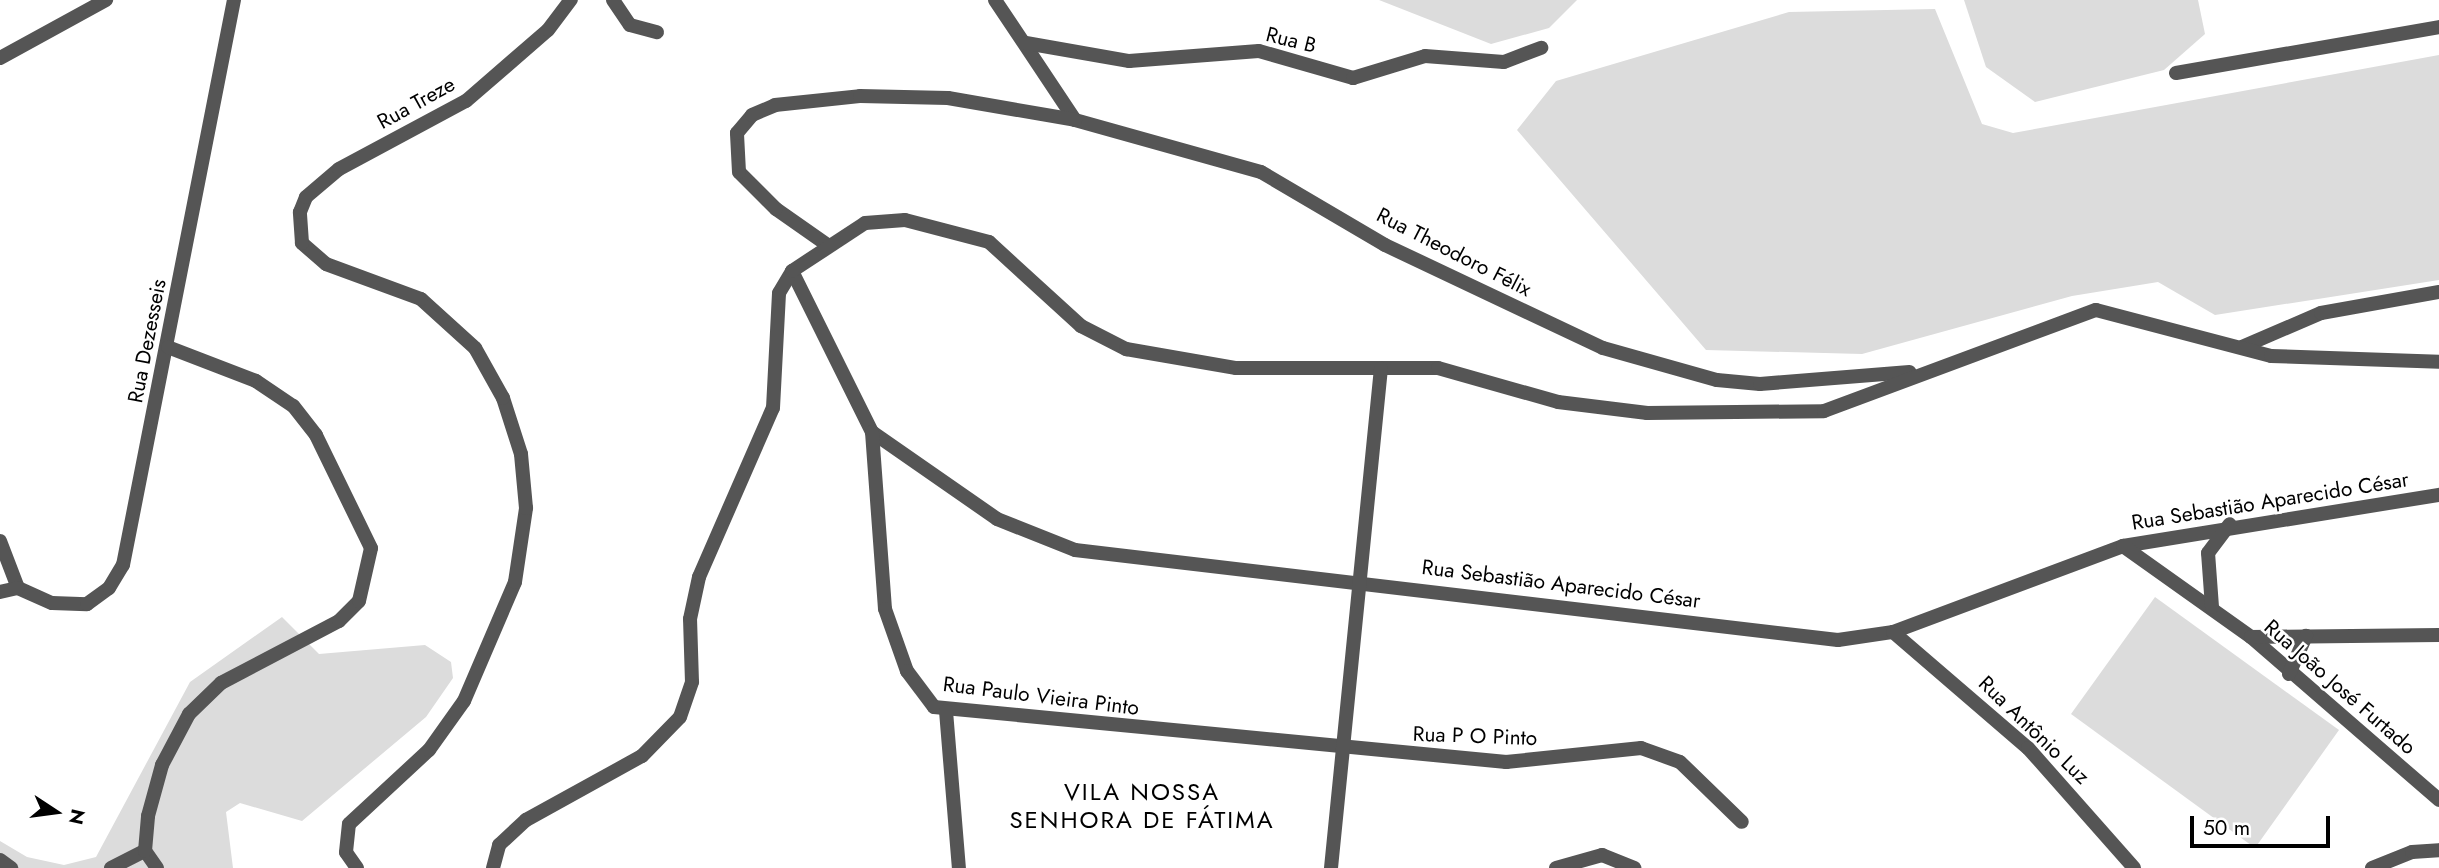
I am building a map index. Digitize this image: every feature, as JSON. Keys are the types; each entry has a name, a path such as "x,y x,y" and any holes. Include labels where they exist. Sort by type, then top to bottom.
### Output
{"street":[{"path":"0,58 106,0"},
{"name":"Rua Dezesseis","path":"18,589 68,606 87,604 109,588 123,565 234,0"},
{"name":"Rua Treze","path":"357,868 346,852 349,824 429,750 464,701 515,582 526,508 511,421 474,348 421,299 326,264 302,243 300,212 319,184 466,102 548,30 571,0"},
{"path":"613,0 630,25 657,32"},
{"path":"995,0 1075,120"},
{"path":"2176,73 2439,27"},
{"name":"Rua B","path":"1026,43 1129,61 1259,51 1353,78 1425,55 1504,62 1541,48"},
{"name":"Rua Theodoro Félix","path":"826,244 776,209 739,172 737,133 752,115 775,105 873,96 948,98 1075,120 1261,172 1385,245 1603,348 1666,369 1717,380 1806,385 1915,372"},
{"path":"493,868 507,835 642,756 688,701 690,619 699,578 773,408 776,303 792,271 826,244 882,220 954,229 1009,254 1081,326 1126,349 1236,368 1438,368 1595,408 1752,416 1857,402 1915,372 2096,310 2291,359 2439,362"},
{"name":"Rua Sebastião Aparecido César","path":"792,271 872,432 997,519 1074,550 1694,620 1790,638 1838,640 1894,632 2123,546 2230,524 2439,495"},
{"path":"2242,347 2321,313 2439,292"},
{"path":"157,868 145,851 162,765 189,714 221,683 339,621 359,601 371,548 322,447 293,406 256,381 167,347"},
{"path":"1331,868 1346,748 1358,580 1381,368"},
{"name":"Rua Paulo Vieira Pinto","path":"872,432 885,609 917,690 946,711 1346,748"},
{"path":"2212,607 2208,554 2230,524"},
{"path":"0,541 18,589 0,592"},
{"name":"Rua João José Furtado","path":"2123,546 2251,637 2289,674 2439,800"},
{"name":"Rua Antônio Luz","path":"1894,632 2028,748 2134,868"},
{"path":"2289,674 2306,636"},
{"path":"2251,637 2436,636"},
{"path":"946,711 959,868"},
{"name":"Rua P O Pinto","path":"1346,748 1506,762 1622,746 1654,750 1680,762 1742,822"},
{"path":"2372,868 2412,852 2439,850"},
{"path":"111,868 145,851"},
{"path":"1556,868 1602,855 1635,868"},
{"path":"0,860 11,868"}],"shaded area":[{"path":"1379,0 1577,0 1549,28 1491,44"},
{"path":"1964,0 2198,0 2205,34 2164,70 2035,102 1986,67"},
{"path":"1935,9 1982,124 2013,133 2439,55 2439,280 2215,315 2158,282 2072,296 1862,354 1706,350 1517,130 1556,81 1789,12"},
{"path":"2155,597 2339,730 2255,848 2071,714"},
{"path":"282,617 319,654 425,645 451,662 453,678 426,717 302,821 240,803 226,812 233,868 0,868 0,841 27,857 64,865 96,857 190,682"}],"district":[{"name":"VILA NOSSA SENHORA DE FÁTIMA","path":"1142,806"}]}
